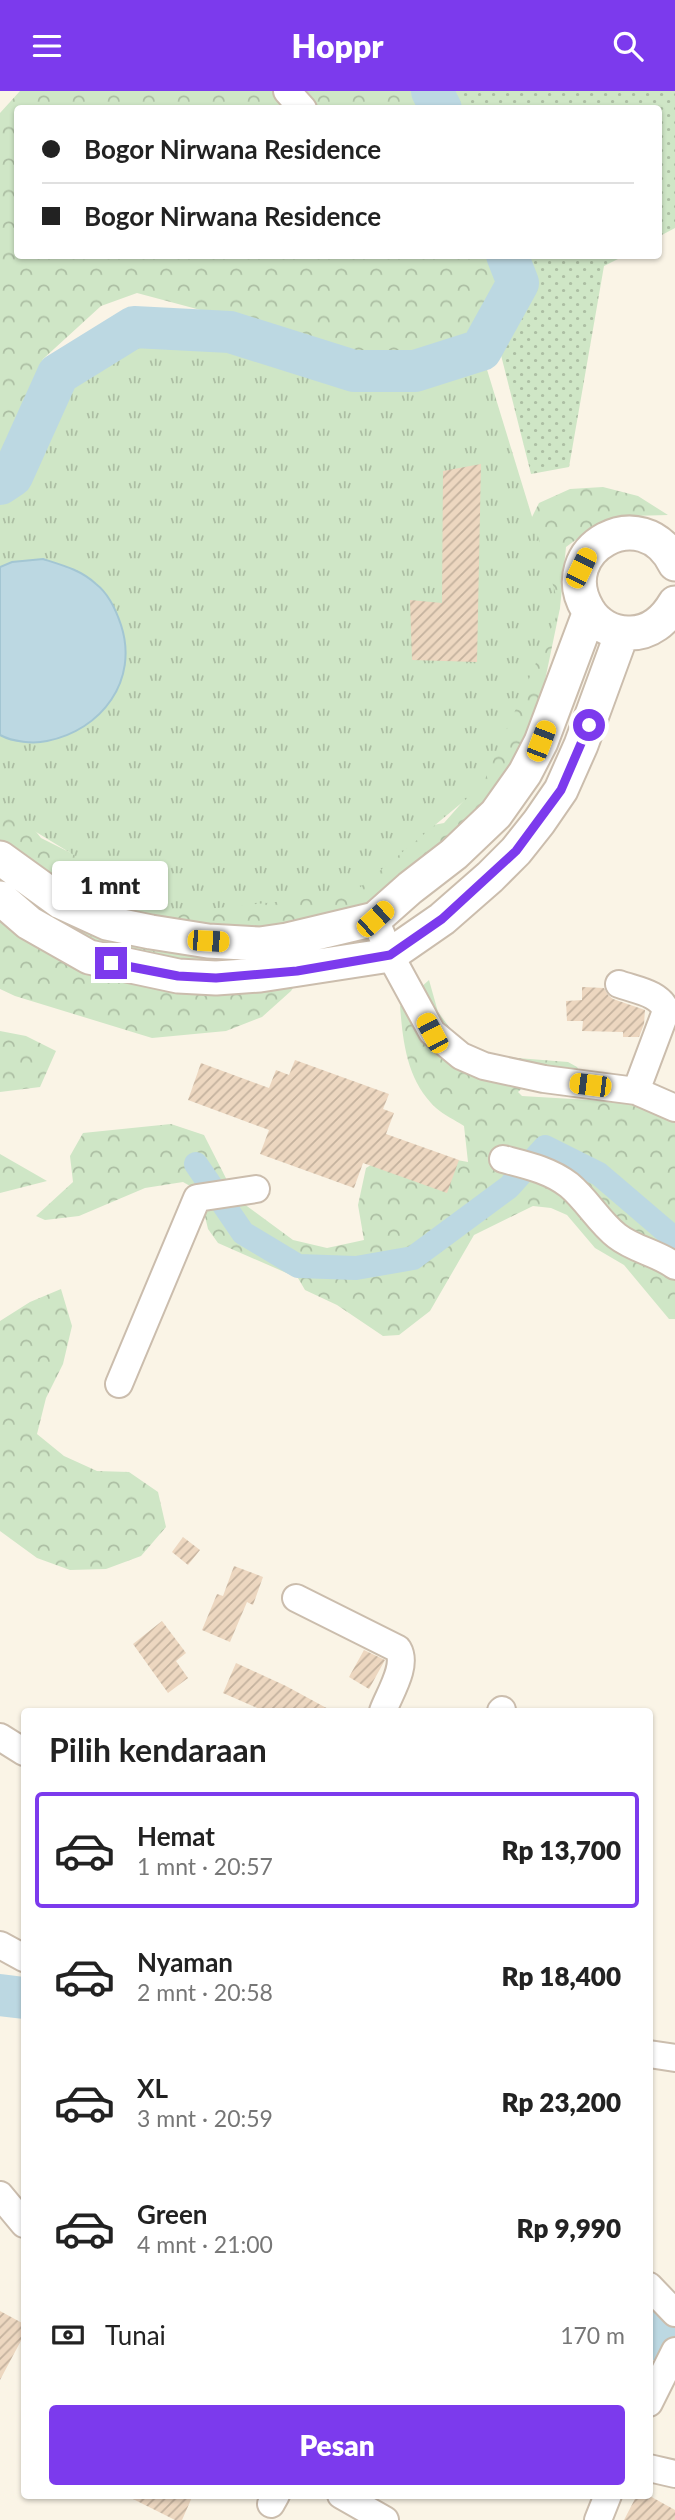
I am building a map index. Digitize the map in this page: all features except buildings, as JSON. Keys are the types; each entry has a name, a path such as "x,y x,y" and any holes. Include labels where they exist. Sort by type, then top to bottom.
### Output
{"street":[{"path":"287,91 299,105"},
{"path":"675,564 670,553 659,542 645,535 629,532 613,535 599,542 588,554 581,568 579,584 582,600 589,614 607,628 622,633 645,631 658,624 668,615 675,603"},
{"path":"0,858 61,902 107,923 151,932 208,941 260,944 375,919 454,854 496,814 525,773 541,741 589,614"},
{"path":"0,898 29,923 89,957 178,976 216,978 260,975 390,955 442,919 481,885 516,851 539,823 561,790 622,633"},
{"path":"375,919 390,955 432,1033 461,1056 484,1066 544,1080 636,1091 675,1108"},
{"path":"619,984 655,996 665,1005 666,1011 636,1091"},
{"path":"513,1162 552,1174 570,1186 605,1226 620,1238 663,1257 675,1266"},
{"path":"119,1384 197,1198 256,1189"},
{"path":"296,1598 398,1649 401,1653 400,1667 384,1708"},
{"path":"0,1737 21,1750"},
{"path":"0,1945 21,1956"},
{"path":"653,2055 675,2058"},
{"path":"0,2195 21,2220"},
{"path":"653,2290 675,2313"},
{"path":"653,2395 673,2355"},
{"path":"653,2469 675,2474"},
{"path":"348,2499 386,2520"},
{"path":"598,2520 606,2499"}],"green space":[{"path":"20,91 429,91 437,105 14,105 14,259 494,259 494,302 450,353 415,371 342,369 238,320 137,293 101,306 43,359 11,430 0,468 0,113"},
{"path":"435,91 675,91 675,228 662,235 662,105 437,105"},
{"path":"477,259 618,259 604,266 569,467 531,474"},
{"path":"167,329 342,369 481,350 560,608 482,786 352,894 169,913 0,810 0,455 50,390"},
{"path":"603,487 638,496 668,515 632,516 596,525 566,547 560,608 537,719 486,807 312,960 291,991 262,1017 226,1031 152,1038 0,989 0,734 19,810 41,838 71,853 379,835 444,823 466,798 524,533 539,503 570,489"},
{"path":"429,980 438,1012 458,1039 492,1056 568,1062 577,1067 581,1074 523,1087 518,1092 522,1096 640,1103 675,1118 675,1319 669,1319 624,1265 595,1248 567,1215 551,1208 533,1206 474,1235 430,1311 399,1335 383,1336 337,1305 305,1290 298,1278 218,1243 208,1229 199,1191 183,1182 145,1188 79,1216 45,1220 36,1216 73,1182 70,1156 83,1133 171,1124 204,1135 236,1198 293,1240 327,1248 364,1240 358,1205 366,1168 397,1149 468,1162 464,1126 439,1111 426,1097 413,1074 405,1047 400,1006"},
{"path":"0,1031 26,1036 56,1051 40,1087 0,1092"},
{"path":"0,1154 47,1181 0,1193"},
{"path":"61,1289 72,1326 63,1364 46,1398 37,1434 64,1456 97,1471 129,1472 158,1492 166,1527 141,1556 106,1569 70,1570 37,1558 0,1531 0,1321 30,1302"}],"water":[{"path":"43,559 78,572 105,593 121,625 125,665 111,700 84,726 47,741 23,742 0,735 0,567 12,562"}],"waterway":[{"path":"432,91 439,105"},
{"path":"0,484 12,476 58,374 134,327 230,332 354,371 415,371 481,350 518,283 509,259"},
{"path":"196,1164 243,1233 298,1266 356,1268 413,1258 509,1187 545,1147 599,1174 675,1239"},
{"path":"0,1995 21,1998"},
{"path":"653,2332 675,2351"}],"route":[{"path":"111,963 178,976 216,978 297,971 390,955 442,919 516,851 561,790 589,725"}]}
